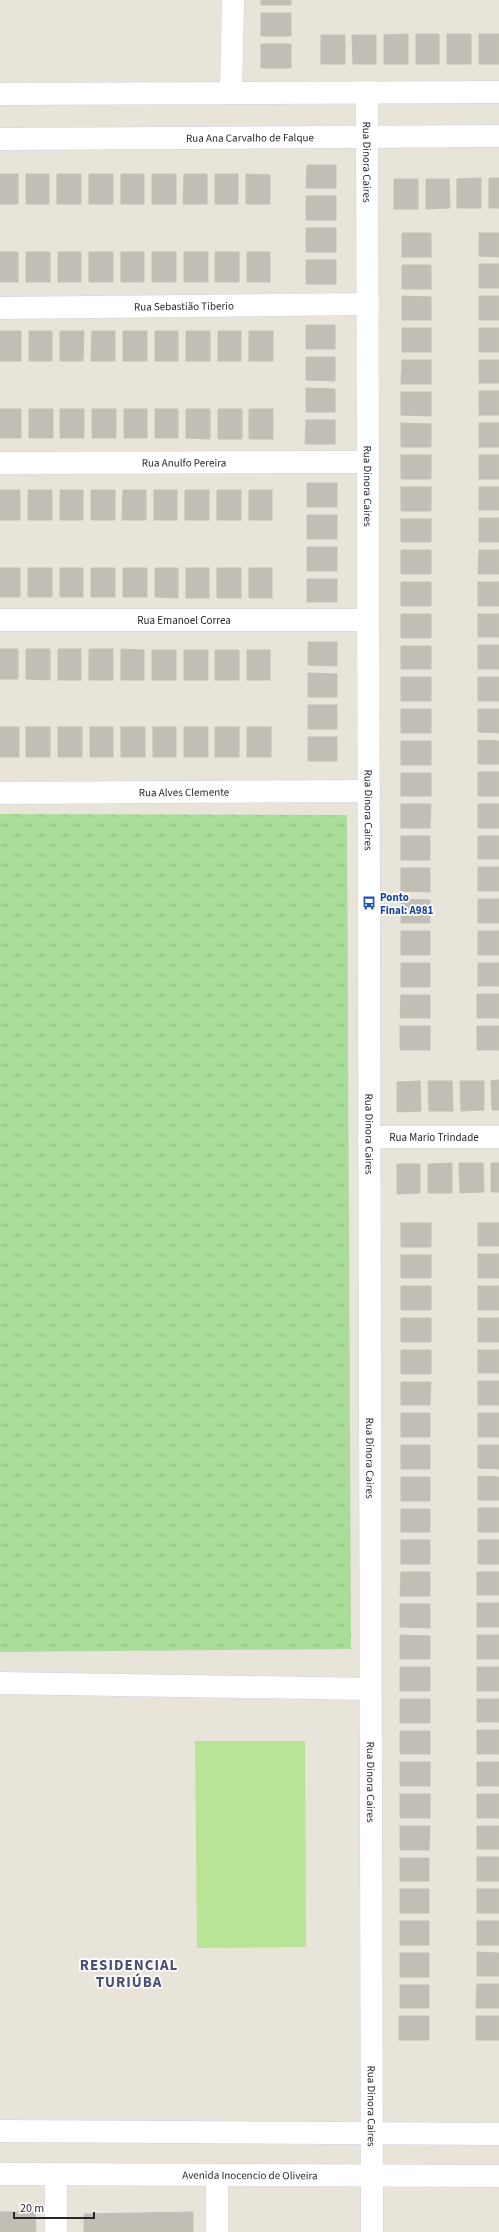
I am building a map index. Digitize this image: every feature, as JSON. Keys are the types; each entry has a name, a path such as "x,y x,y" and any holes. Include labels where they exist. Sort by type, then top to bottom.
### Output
{"street":[{"path":"231,93 233,0"},
{"name":"Rua Dinora Caires","path":"367,92 372,2232"},
{"path":"0,94 499,92"},
{"name":"Rua Ana Carvalho de Falque","path":"0,139 499,136"},
{"name":"Rua Sebastião Tiberio","path":"0,308 368,304"},
{"name":"Rua Anulfo Pereira","path":"0,463 368,462"},
{"name":"Rua Emanoel Correa","path":"0,620 368,620"},
{"name":"Rua Alves Clemente","path":"0,793 369,791"},
{"name":"Rua Mario Trindade","path":"369,1137 499,1137"},
{"path":"0,1683 370,1690"},
{"path":"0,2131 499,2134"},
{"name":"Avenida Inocencio de Oliveira","path":"0,2174 499,2176"},
{"path":"56,2174 56,2232"},
{"path":"217,2176 217,2232"}],"green space":[{"path":"0,814 347,815 351,1649 0,1652"},
{"path":"195,1741 305,1741 306,1947 197,1948"}],"building":[{"path":"261,0 291,0 291,5 261,5"},
{"path":"261,13 291,13 291,36 261,36"},
{"path":"408,34 408,64 384,64 384,35"},
{"path":"416,34 439,34 439,64 416,64"},
{"path":"447,34 471,34 471,64 447,64"},
{"path":"479,34 499,34 499,64 479,64"},
{"path":"321,35 345,35 345,64 321,64"},
{"path":"352,35 376,35 376,64 353,64"},
{"path":"261,44 291,44 291,68 261,68"},
{"path":"307,165 336,165 336,188 306,188"},
{"path":"0,174 18,174 18,204 0,204"},
{"path":"26,174 49,174 49,204 26,204"},
{"path":"57,174 81,174 81,204 57,204"},
{"path":"89,174 113,174 113,204 89,204"},
{"path":"121,174 144,174 144,204 121,204"},
{"path":"152,174 176,174 176,204 152,204"},
{"path":"184,174 207,174 207,204 183,204"},
{"path":"215,174 238,174 238,204 215,204"},
{"path":"246,174 270,175 270,204 246,204"},
{"path":"481,178 481,208 457,208 457,179"},
{"path":"489,178 499,178 499,208 489,208"},
{"path":"394,179 418,179 418,209 394,209"},
{"path":"426,179 449,179 450,208 426,209"},
{"path":"306,196 336,196 336,220 306,220"},
{"path":"306,228 336,228 336,252 306,252"},
{"path":"402,233 431,233 431,257 402,257"},
{"path":"479,233 499,233 499,257 479,256"},
{"path":"0,252 18,252 18,282 0,282"},
{"path":"26,252 50,252 50,282 26,282"},
{"path":"58,252 81,252 81,282 58,282"},
{"path":"89,252 113,252 113,282 89,282"},
{"path":"121,252 144,252 144,282 121,282"},
{"path":"152,252 176,252 176,282 152,282"},
{"path":"184,252 208,252 208,282 184,282"},
{"path":"215,252 239,252 239,282 215,282"},
{"path":"247,252 270,252 270,282 247,282"},
{"path":"306,260 336,260 336,284 306,284"},
{"path":"479,264 499,264 499,288 479,288"},
{"path":"402,265 431,265 431,289 402,289"},
{"path":"402,296 431,297 431,320 402,320"},
{"path":"479,296 499,296 499,320 479,320"},
{"path":"306,325 335,325 335,349 306,349"},
{"path":"402,328 431,328 431,352 402,352"},
{"path":"479,328 499,328 499,352 479,352"},
{"path":"0,331 21,331 21,361 0,361"},
{"path":"29,331 52,331 52,361 29,361"},
{"path":"60,331 84,331 83,361 60,361"},
{"path":"92,331 115,331 115,361 91,361"},
{"path":"123,331 147,331 147,361 123,361"},
{"path":"155,331 178,331 178,361 155,361"},
{"path":"186,331 210,331 210,361 186,361"},
{"path":"218,331 241,331 241,361 218,361"},
{"path":"249,331 273,331 273,361 249,361"},
{"path":"306,357 335,357 335,381 306,380"},
{"path":"402,360 431,360 431,384 401,384"},
{"path":"479,360 499,360 499,383 479,383"},
{"path":"306,388 335,389 335,412 306,412"},
{"path":"479,391 499,391 499,415 479,415"},
{"path":"401,392 431,392 431,416 401,415"},
{"path":"0,409 21,409 21,438 0,438"},
{"path":"29,409 53,409 53,438 29,438"},
{"path":"60,409 84,409 84,438 60,438"},
{"path":"92,409 116,409 116,438 92,438"},
{"path":"124,409 147,409 147,438 124,438"},
{"path":"155,409 178,409 178,438 155,438"},
{"path":"186,409 210,409 210,439 186,438"},
{"path":"218,409 242,409 242,439 218,439"},
{"path":"249,409 273,409 273,439 249,439"},
{"path":"306,420 335,420 335,444 305,444"},
{"path":"401,423 431,424 431,447 401,447"},
{"path":"479,423 499,423 499,447 479,447"},
{"path":"401,455 431,455 431,479 401,479"},
{"path":"479,455 499,455 499,479 479,479"},
{"path":"307,483 337,483 337,507 307,507"},
{"path":"401,487 431,487 431,511 401,511"},
{"path":"479,487 499,487 499,510 479,510"},
{"path":"0,490 20,490 20,520 0,520"},
{"path":"28,490 52,490 52,520 28,520"},
{"path":"60,490 83,490 83,520 60,520"},
{"path":"91,490 115,490 115,520 91,520"},
{"path":"123,490 146,490 146,520 122,520"},
{"path":"154,490 177,490 177,520 154,520"},
{"path":"185,490 209,490 209,520 185,520"},
{"path":"217,490 241,490 241,520 217,520"},
{"path":"249,490 272,490 272,520 249,520"},
{"path":"307,515 337,515 337,539 307,539"},
{"path":"479,518 499,518 499,542 479,542"},
{"path":"401,519 431,519 431,542 401,542"},
{"path":"307,547 337,547 337,571 307,571"},
{"path":"401,550 431,550 431,574 401,574"},
{"path":"479,550 499,550 499,574 478,574"},
{"path":"0,568 20,568 20,597 0,597"},
{"path":"28,568 52,568 52,597 28,597"},
{"path":"60,568 83,568 83,597 60,597"},
{"path":"91,568 115,568 115,597 91,597"},
{"path":"123,568 147,568 147,597 123,597"},
{"path":"155,568 178,568 178,598 155,597"},
{"path":"186,568 209,568 209,598 186,598"},
{"path":"217,568 241,568 241,598 217,598"},
{"path":"249,568 272,568 272,598 249,598"},
{"path":"307,579 337,579 337,602 307,602"},
{"path":"401,582 431,582 431,606 401,606"},
{"path":"478,582 499,582 499,606 478,606"},
{"path":"401,614 431,614 431,638 401,638"},
{"path":"478,614 499,614 499,637 478,637"},
{"path":"308,642 337,642 337,666 308,665"},
{"path":"478,645 499,645 499,669 478,669"},
{"path":"401,646 431,646 431,669 401,669"},
{"path":"0,649 18,649 18,679 0,679"},
{"path":"26,649 50,649 50,680 26,679"},
{"path":"58,649 81,649 81,680 58,680"},
{"path":"89,649 113,649 113,680 89,680"},
{"path":"121,649 144,650 144,680 121,680"},
{"path":"152,650 176,650 176,680 152,680"},
{"path":"184,650 208,650 208,680 184,680"},
{"path":"215,650 239,650 239,680 215,680"},
{"path":"247,650 270,650 270,680 247,680"},
{"path":"308,673 337,674 337,697 308,697"},
{"path":"401,677 431,677 431,701 401,701"},
{"path":"478,677 499,677 499,701 478,701"},
{"path":"308,705 337,705 337,729 308,729"},
{"path":"401,709 431,709 431,733 401,733"},
{"path":"478,709 499,709 499,733 478,732"},
{"path":"0,727 19,727 19,757 0,757"},
{"path":"26,727 50,727 50,757 26,757"},
{"path":"58,727 82,727 82,757 58,757"},
{"path":"90,727 113,727 113,757 90,757"},
{"path":"121,727 145,727 145,757 121,757"},
{"path":"153,727 176,727 176,757 153,757"},
{"path":"184,727 208,727 208,757 184,757"},
{"path":"215,727 239,727 239,757 215,757"},
{"path":"247,727 271,727 271,757 247,757"},
{"path":"308,737 337,737 337,761 308,761"},
{"path":"478,740 499,741 499,764 478,764"},
{"path":"401,741 431,741 431,765 401,765"},
{"path":"478,772 499,772 499,796 478,796"},
{"path":"401,773 431,773 431,796 401,796"},
{"path":"401,804 431,804 430,828 401,828"},
{"path":"478,804 499,804 499,828 478,828"},
{"path":"401,836 430,836 430,860 401,860"},
{"path":"478,836 499,836 499,859 478,859"},
{"path":"478,867 499,867 499,891 478,891"},
{"path":"401,868 430,868 430,892 401,891"},
{"path":"401,899 430,900 430,923 401,923"},
{"path":"478,899 499,899 499,923 478,923"},
{"path":"401,931 430,931 430,955 401,955"},
{"path":"478,931 499,931 499,955 478,955"},
{"path":"401,963 430,963 430,987 401,987"},
{"path":"478,963 499,963 499,986 478,986"},
{"path":"477,994 499,994 499,1018 477,1018"},
{"path":"401,995 430,995 430,1018 400,1018"},
{"path":"400,1026 430,1026 430,1050 400,1050"},
{"path":"477,1026 499,1026 499,1050 477,1050"},
{"path":"499,1080 499,1110 492,1110 491,1081"},
{"path":"420,1081 421,1111 397,1112 397,1082"},
{"path":"428,1081 452,1081 453,1111 429,1111"},
{"path":"460,1081 484,1081 484,1110 461,1111"},
{"path":"452,1163 452,1193 428,1193 428,1164"},
{"path":"459,1163 483,1163 484,1192 460,1193"},
{"path":"491,1163 499,1163 499,1192 491,1192"},
{"path":"397,1164 420,1164 420,1193 397,1194"},
{"path":"401,1223 431,1223 431,1247 401,1247"},
{"path":"478,1223 499,1223 499,1246 478,1246"},
{"path":"478,1254 499,1254 499,1278 478,1278"},
{"path":"401,1255 431,1255 431,1278 401,1278"},
{"path":"401,1286 431,1286 431,1310 401,1310"},
{"path":"478,1286 499,1286 499,1310 478,1310"},
{"path":"401,1318 431,1318 431,1342 401,1342"},
{"path":"478,1318 499,1318 499,1342 478,1342"},
{"path":"401,1350 431,1350 431,1374 401,1374"},
{"path":"478,1350 499,1350 499,1373 478,1373"},
{"path":"478,1381 499,1381 499,1405 478,1405"},
{"path":"401,1382 431,1382 430,1405 401,1405"},
{"path":"401,1413 430,1413 430,1437 401,1437"},
{"path":"478,1413 499,1413 499,1437 478,1437"},
{"path":"401,1445 430,1445 430,1469 401,1469"},
{"path":"478,1445 499,1445 499,1469 478,1468"},
{"path":"478,1476 499,1477 499,1500 478,1500"},
{"path":"401,1477 430,1477 430,1501 401,1501"},
{"path":"478,1508 499,1508 499,1532 478,1532"},
{"path":"401,1509 430,1509 430,1532 401,1532"},
{"path":"401,1540 430,1540 430,1564 401,1564"},
{"path":"478,1540 499,1540 499,1564 478,1564"},
{"path":"401,1572 430,1572 430,1596 400,1596"},
{"path":"477,1572 499,1572 499,1595 477,1595"},
{"path":"477,1603 499,1603 499,1627 477,1627"},
{"path":"400,1604 430,1604 430,1628 400,1627"},
{"path":"400,1635 430,1636 430,1659 400,1659"},
{"path":"477,1635 499,1635 499,1659 477,1659"},
{"path":"400,1667 430,1667 430,1691 400,1691"},
{"path":"477,1667 499,1667 499,1691 477,1691"},
{"path":"400,1699 430,1699 430,1723 400,1723"},
{"path":"477,1699 499,1699 499,1722 477,1722"},
{"path":"477,1730 499,1730 499,1754 477,1754"},
{"path":"400,1731 430,1731 430,1754 400,1754"},
{"path":"400,1762 430,1762 430,1786 400,1786"},
{"path":"477,1762 499,1762 499,1786 477,1786"},
{"path":"400,1794 430,1794 430,1818 400,1818"},
{"path":"477,1794 499,1794 499,1818 477,1818"},
{"path":"400,1826 430,1826 429,1850 400,1850"},
{"path":"477,1826 499,1826 499,1849 477,1849"},
{"path":"477,1857 499,1857 499,1881 477,1881"},
{"path":"400,1858 429,1858 429,1881 400,1881"},
{"path":"400,1889 429,1889 429,1913 400,1913"},
{"path":"477,1889 499,1889 499,1913 477,1913"},
{"path":"400,1921 429,1921 429,1945 400,1945"},
{"path":"477,1921 499,1921 499,1945 477,1945"},
{"path":"477,1952 499,1953 499,1976 477,1976"},
{"path":"400,1953 429,1953 429,1977 400,1977"},
{"path":"477,1984 499,1984 499,2008 476,2008"},
{"path":"400,1985 429,1985 429,2008 400,2008"},
{"path":"399,2016 429,2016 429,2040 399,2040"},
{"path":"476,2016 499,2016 499,2040 476,2040"},
{"path":"0,2212 35,2212 36,2232 0,2232"},
{"path":"193,2212 193,2232 84,2232 84,2214"}],"place":[{"name":"Ponto Final: A981","path":"369,903"}],"district":[{"name":"RESIDENCIAL TURIÚBA","path":"129,1974"}]}
